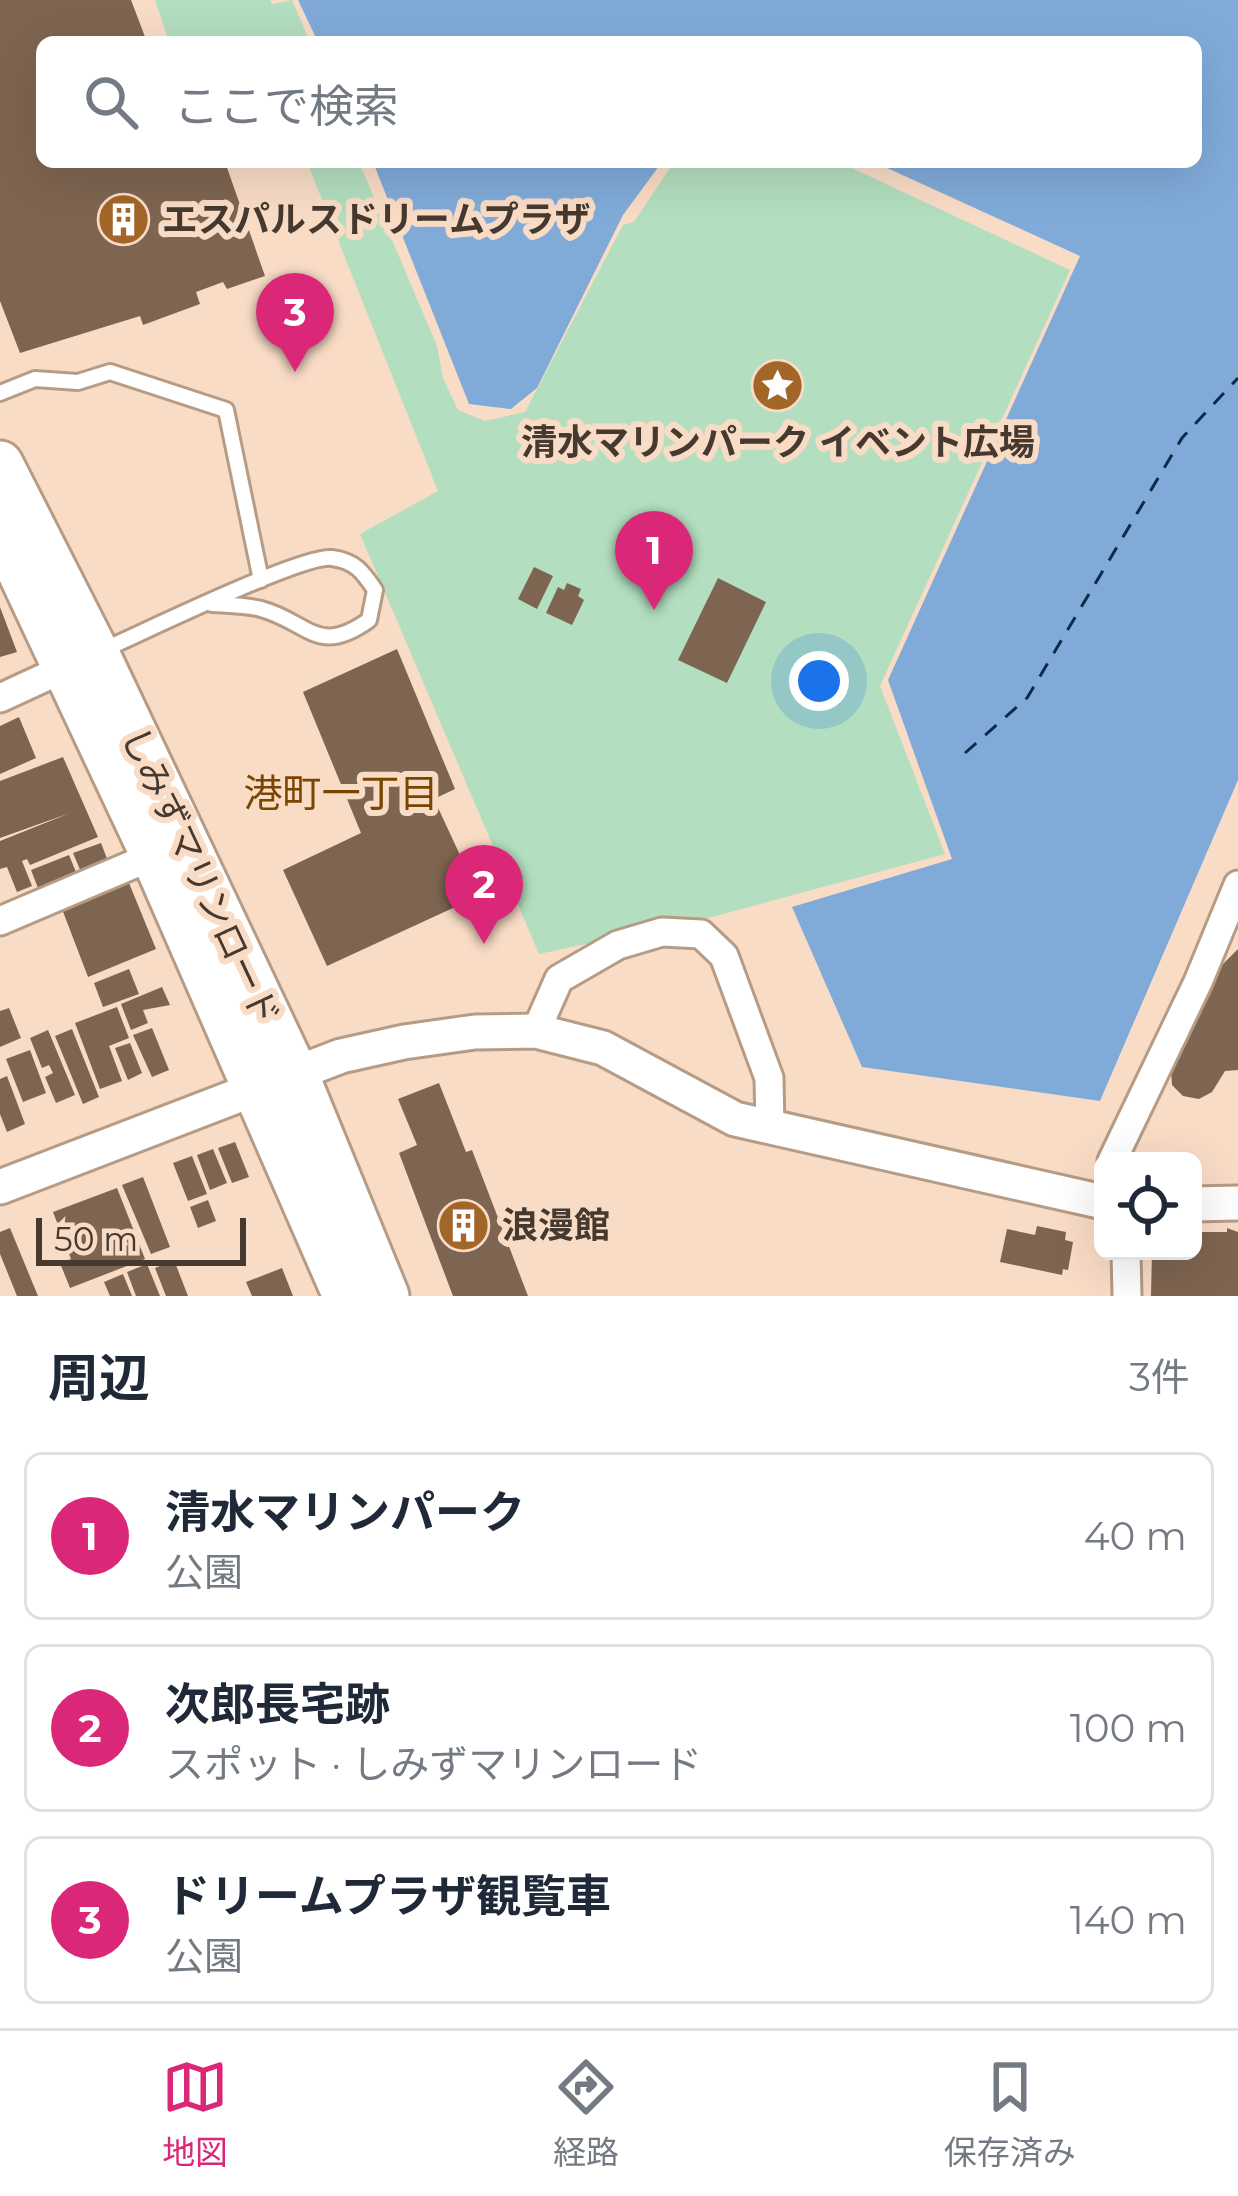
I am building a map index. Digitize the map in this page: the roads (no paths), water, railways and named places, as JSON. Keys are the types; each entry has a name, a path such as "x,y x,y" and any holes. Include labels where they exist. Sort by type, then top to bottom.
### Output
{"highway":[{"name":"しみずマリンロード","path":"0,464 80,661 275,1084 386,1296"},
{"name":"しみずマリンロード","path":"0,528 80,661"},
{"name":"しみずマリンロード","path":"275,1084 346,1296"}],"street":[{"path":"0,698 80,661"},
{"path":"0,921 170,849"},
{"path":"1116,1152 1198,982 1238,885"},
{"path":"536,1031 559,979 618,945 662,932 701,934 724,956 769,1078 770,1129"},
{"path":"0,1187 340,1056 475,1032 536,1031 603,1048 735,1119 1094,1193"},
{"path":"1202,1204 1238,1203"},
{"path":"1126,1260 1127,1296"}],"lane":[{"path":"0,393 34,379 78,382 110,372 226,410 261,580"},
{"path":"80,661 290,567 328,556 358,565 376,590 369,620 346,637 325,637 262,609 212,604"}],"water":[{"path":"298,0 1238,0 1238,780 1100,1101 862,1067 792,907 952,859 888,680 1080,256 887,168 1202,168 1202,36 315,36"},
{"path":"375,168 658,168 623,215 537,388 511,409 469,404"}],"place":[{"name":"エスパルスドリームプラザ","path":"123,219"},
{"name":"ドリームプラザ観覧車","path":"295,372"},
{"name":"清水マリンパーク イベント広場","path":"778,386"},
{"name":"清水マリンパーク","path":"654,610"},
{"name":"次郎長宅跡","path":"484,944"},
{"name":"浪漫館","path":"463,1225"}],"district":[{"name":"港町一丁目","path":"341,793"}]}
